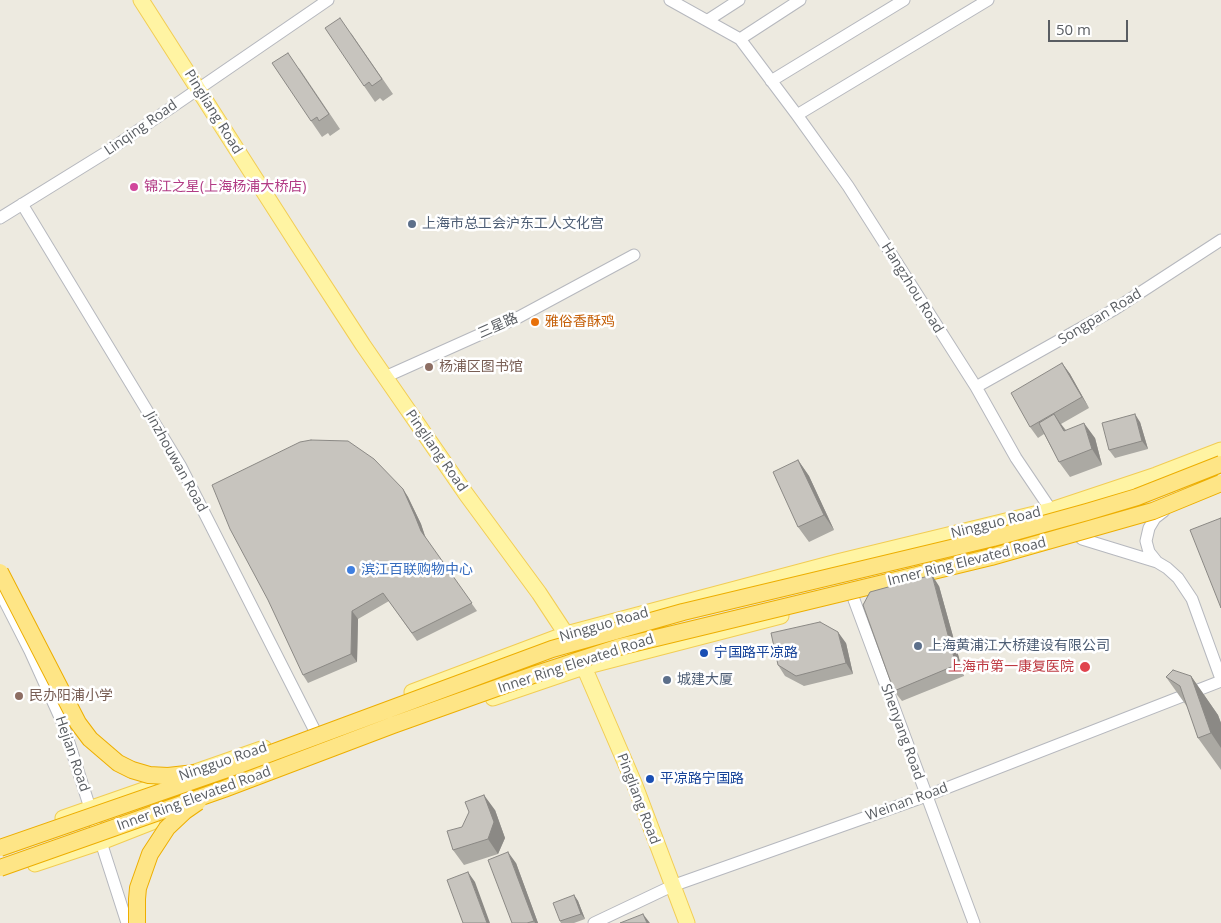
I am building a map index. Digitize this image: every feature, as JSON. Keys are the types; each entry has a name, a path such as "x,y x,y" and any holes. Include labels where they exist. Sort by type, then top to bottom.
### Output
{"highway":[{"name":"Inner Ring Elevated Road","path":"0,848 239,765 552,649 683,612 993,538 1078,515 1137,497 1221,464"},
{"name":"Inner Ring Elevated Road","path":"0,868 224,789 393,725 536,674 619,647 1000,554 1152,511 1221,485"},
{"path":"0,572 78,723 90,739 118,763 149,775 168,776 201,773 239,765"},
{"path":"138,923 137,899 141,876 158,840 185,811 200,800 224,789"}],"main road":[{"name":"Pingliang Road","path":"141,0 385,377 466,494 539,593 566,634 584,667 634,783 687,923"},
{"name":"Ningguo Road","path":"0,841 314,729 566,634 837,562 1050,510 1156,475 1221,450"},
{"path":"0,875 101,842 337,751 584,667 1082,539 1164,511 1221,485"}],"street":[{"name":"Linqing Road","path":"0,218 105,154 328,0"},
{"name":"Hangzhou Road","path":"670,0 740,39 797,115 848,186 976,388 1016,458 1050,510 1082,539 1157,562 1167,568 1185,586 1192,599 1221,680"},
{"path":"708,20 738,0"},
{"path":"740,39 800,0"},
{"path":"771,81 904,0"},
{"path":"797,115 988,0"},
{"name":"Jinzhouwan Road","path":"22,204 180,465 314,729"},
{"name":"Songpan Road","path":"976,388 1115,309 1221,240"},
{"name":"三星路","path":"385,377 519,317 634,255"},
{"name":"Hangzhou Road","path":"1157,562 1149,552 1146,541 1154,518 1164,511"},
{"name":"Hejian Road","path":"0,592 30,651 63,724 127,923"},
{"name":"Shenyang Road","path":"852,597 974,923"},
{"name":"Weinan Road","path":"594,923 672,886 926,796 1221,680"}],"building":[{"path":"340,18 382,79 372,86 369,82 364,86 325,28"},
{"path":"288,53 329,114 319,121 317,117 311,121 272,63"},
{"path":"1062,363 1082,397 1030,427 1011,393"},
{"path":"1054,414 1064,431 1084,423 1092,449 1059,462 1039,423"},
{"path":"1135,414 1142,441 1109,450 1102,423"},
{"name":"滨江百联购物中心","path":"311,440 348,441 374,459 403,489 421,531 472,603 412,633 383,593 352,611 351,654 303,675 268,600 230,529 212,485 300,442"},
{"path":"798,460 824,515 798,527 773,472"},
{"path":"1221,518 1221,608 1190,530"},
{"name":"上海黄浦江大桥建设有限公司","path":"932,575 956,665 894,691 863,605 870,592"},
{"path":"820,622 838,632 846,663 796,676 778,665 771,633"},
{"path":"1173,670 1191,676 1211,733 1198,738 1180,686 1166,677"},
{"path":"484,795 494,822 488,839 453,850 447,831 462,827 469,812 465,802"},
{"path":"508,852 534,921 512,923 488,860"},
{"path":"468,872 487,923 463,923 447,880"},
{"path":"574,895 581,914 560,921 553,903"},
{"path":"643,914 647,923 620,923"}],"place":[{"name":"锦江之星(上海杨浦大桥店)","path":"134,187"},
{"name":"上海市总工会沪东工人文化宫","path":"412,224"},
{"name":"雅俗香酥鸡","path":"535,322"},
{"name":"杨浦区图书馆","path":"429,367"},
{"name":"滨江百联购物中心","path":"351,570"},
{"name":"上海黄浦江大桥建设有限公司","path":"918,646"},
{"name":"宁国路平凉路","path":"704,653"},
{"name":"上海市第一康复医院","path":"1085,667"},
{"name":"城建大厦","path":"667,680"},
{"name":"民办阳浦小学","path":"19,696"},
{"name":"平凉路宁国路","path":"650,779"}]}
